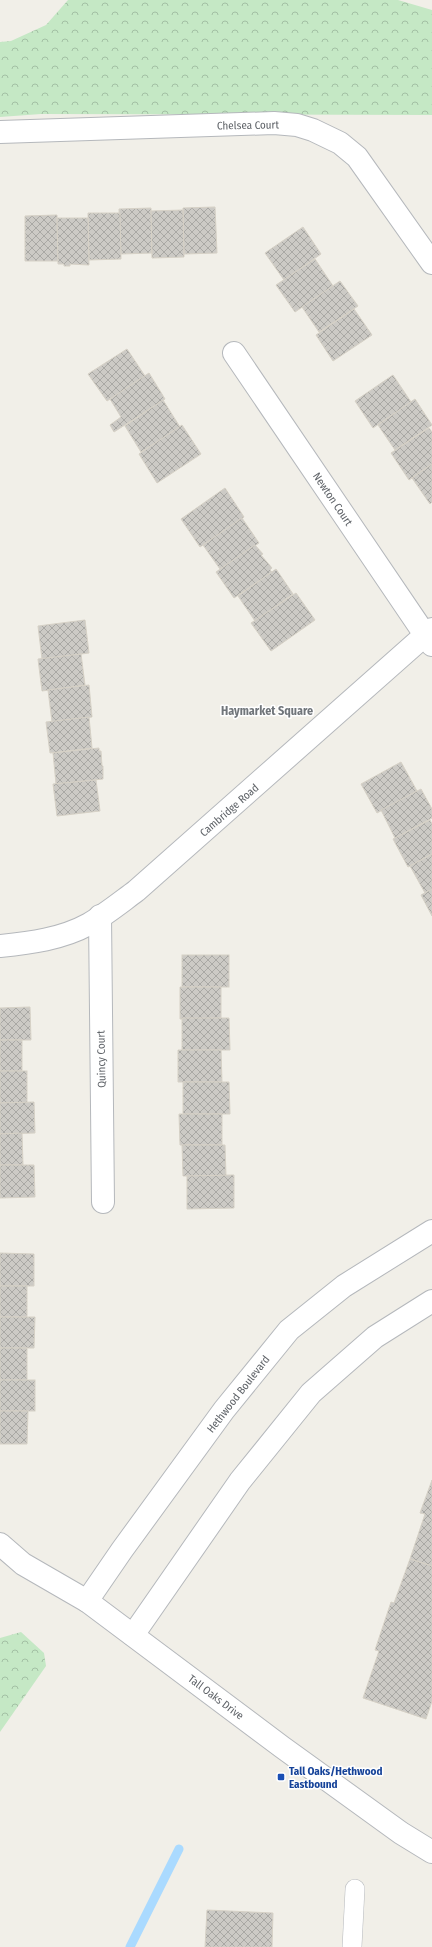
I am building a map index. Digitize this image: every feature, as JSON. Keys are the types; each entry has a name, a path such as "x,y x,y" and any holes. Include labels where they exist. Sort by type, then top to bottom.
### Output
{"street":[{"name":"Chelsea Court","path":"0,132 274,123 297,125 313,130 340,143 357,157 432,263"},
{"name":"Newton Court","path":"234,353 430,636"},
{"name":"Cambridge Road","path":"0,946 27,943 67,933 89,924 136,891 430,636"},
{"name":"Quincy Court","path":"100,916 103,1202"},
{"name":"Hethwood Boulevard","path":"87,1601 122,1550 219,1417 289,1330 344,1286 432,1231"},
{"path":"133,1635 240,1481 311,1393 375,1337 432,1301"},
{"name":"Tall Oaks Drive","path":"0,1544 22,1564 87,1601 282,1747 401,1833 432,1852"}],"lane":[{"path":"352,1947 355,1888"}],"green space":[{"path":"68,0 398,0 432,10 432,115 41,114 0,117 0,42 11,41 46,25"},
{"path":"21,1632 44,1653 46,1666 0,1732 0,1638"}],"building":[{"path":"215,207 217,253 184,254 183,208"},
{"path":"151,208 152,253 121,254 119,209"},
{"path":"183,210 184,257 152,258 151,211"},
{"path":"88,213 120,213 121,259 89,260"},
{"path":"57,215 58,261 25,261 25,216"},
{"path":"57,218 88,218 89,265 70,264 70,266 64,266 64,264 58,264"},
{"path":"303,227 321,254 284,280 265,253"},
{"path":"315,259 333,286 295,312 276,285"},
{"path":"340,281 358,306 319,332 302,307"},
{"path":"354,309 372,335 333,361 316,335"},
{"path":"127,349 145,376 107,401 88,374"},
{"path":"149,373 165,399 114,432 110,425 121,417 110,399"},
{"path":"393,375 411,402 373,428 355,401"},
{"path":"415,399 432,425 395,450 378,425"},
{"path":"163,400 180,427 141,452 125,426"},
{"path":"182,425 201,454 157,483 139,454"},
{"path":"429,428 432,432 432,464 409,480 391,453"},
{"path":"432,464 432,502 430,504 412,478"},
{"path":"225,488 244,517 200,547 181,519"},
{"path":"242,518 259,543 220,569 203,545"},
{"path":"255,545 272,568 270,570 272,572 234,598 216,572"},
{"path":"276,569 293,594 255,621 238,596"},
{"path":"296,593 315,620 271,651 251,623"},
{"path":"85,620 89,653 42,659 38,626"},
{"path":"81,654 85,685 42,691 38,659"},
{"path":"89,685 92,717 52,722 48,690"},
{"path":"89,717 92,748 50,753 46,722"},
{"path":"99,748 99,751 101,751 103,766 103,779 56,784 53,753"},
{"path":"401,762 417,791 377,813 361,784"},
{"path":"96,780 100,811 57,816 53,784"},
{"path":"421,789 432,809 432,818 395,838 381,810"},
{"path":"430,820 432,824 432,854 408,867 393,839"},
{"path":"432,854 432,889 425,893 410,866"},
{"path":"432,889 432,916 421,895"},
{"path":"182,955 229,955 229,987 182,987"},
{"path":"180,987 221,987 221,1018 180,1019"},
{"path":"30,1007 31,1040 0,1040 0,1008"},
{"path":"182,1018 229,1018 230,1050 182,1050"},
{"path":"0,1040 22,1040 22,1071 0,1071"},
{"path":"178,1050 221,1050 222,1082 178,1082"},
{"path":"0,1071 27,1071 27,1103 0,1103"},
{"path":"183,1082 229,1082 230,1114 183,1114"},
{"path":"34,1102 35,1133 0,1134 0,1103"},
{"path":"179,1114 222,1114 222,1145 180,1145"},
{"path":"22,1133 23,1165 0,1165 0,1134"},
{"path":"182,1145 225,1145 226,1176 183,1176"},
{"path":"0,1165 34,1165 35,1197 0,1198"},
{"path":"234,1175 234,1208 187,1209 187,1176"},
{"path":"0,1253 34,1254 34,1286 0,1286"},
{"path":"0,1286 27,1286 27,1317 0,1317"},
{"path":"0,1317 35,1317 34,1348 0,1348"},
{"path":"0,1348 27,1348 27,1380 0,1380"},
{"path":"0,1380 35,1380 35,1411 0,1411"},
{"path":"0,1411 28,1411 27,1444 0,1444"},
{"path":"432,1480 432,1566 410,1559 425,1514 420,1513"},
{"path":"410,1559 432,1566 432,1701 426,1719 363,1698 379,1651 375,1650 391,1602 394,1603"},
{"path":"207,1910 273,1913 272,1947 205,1947"}],"waterway":[{"path":"130,1947 179,1849"}],"place":[{"name":"Tall Oaks/Hethwood Eastbound","path":"281,1777"}],"district":[{"name":"Haymarket Square","path":"267,711"}]}
